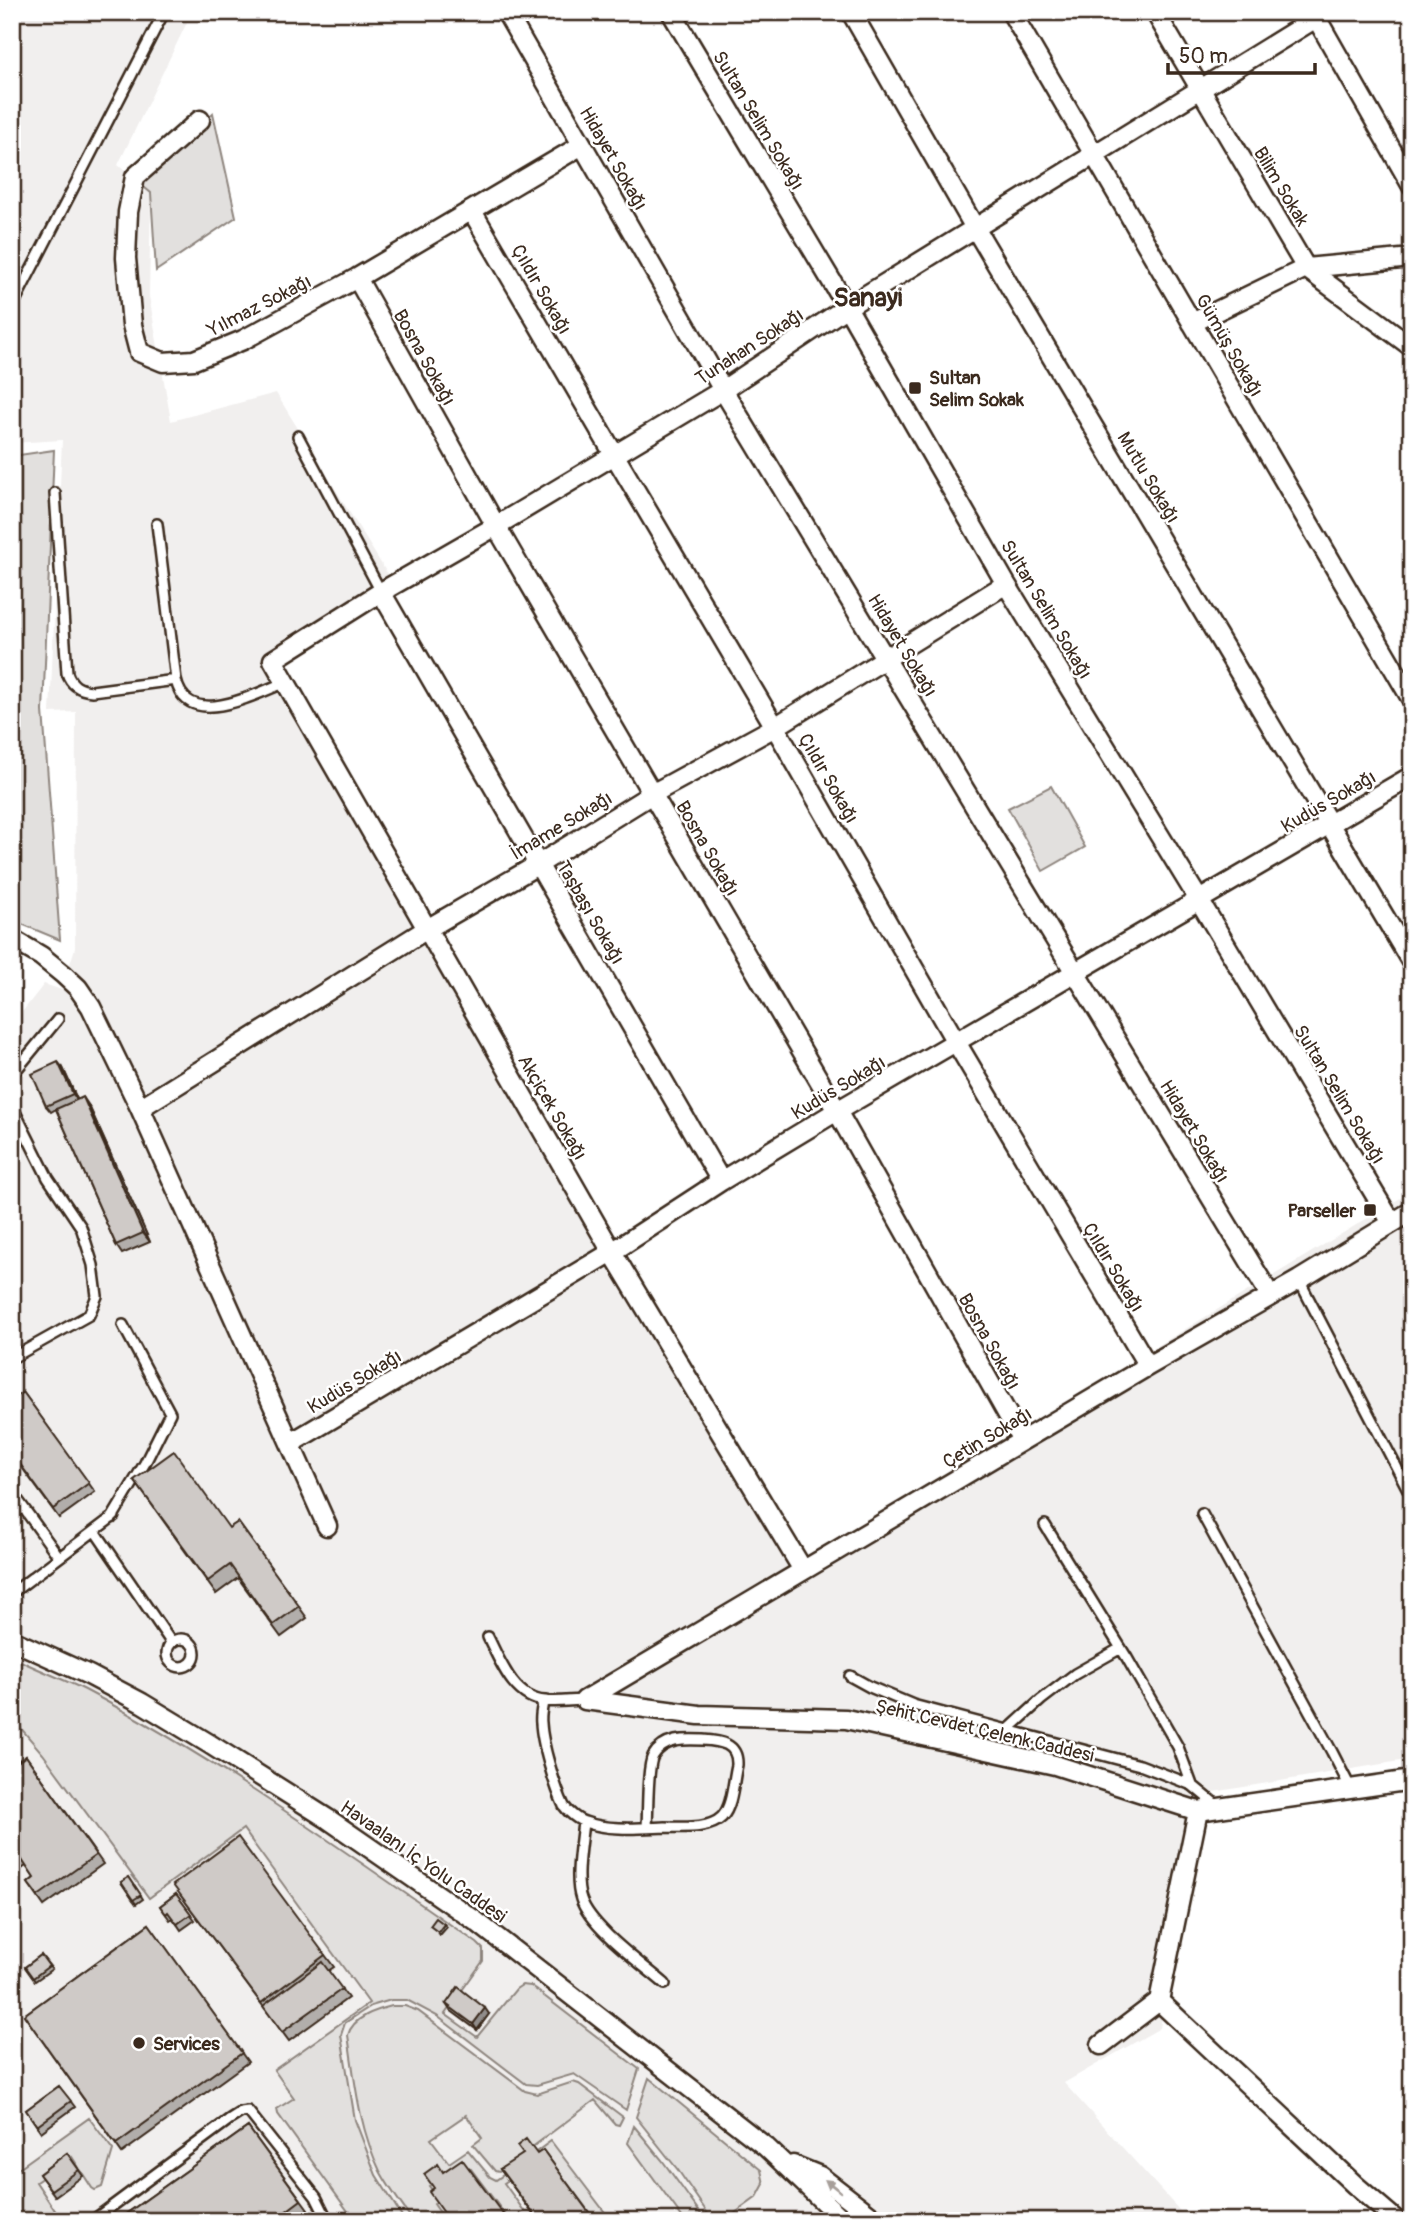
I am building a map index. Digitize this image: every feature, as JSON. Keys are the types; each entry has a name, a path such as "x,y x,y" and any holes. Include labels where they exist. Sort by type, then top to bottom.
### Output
{"street":[{"name":"Hidayet Sokağı","path":"506,12 723,390 887,657 1270,1296"},
{"name":"Sultan Selim Sokağı","path":"671,12 847,307 1006,584 1392,1223"},
{"name":"Mutlu Sokağı","path":"850,12 975,228 1412,963"},
{"name":"Gümüş Sokağı","path":"1011,12 1412,700"},
{"name":"Bilim Sokak","path":"1155,12 1306,268 1412,347"},
{"name":"Tunahan Sokağı","path":"273,660 381,592 723,390 847,307 1200,89 1314,15"},
{"path":"1314,15 1412,186"},
{"name":"Yılmaz Sokağı","path":"200,120 135,177 128,212 126,258 132,325 139,352 163,362 194,360 243,340 357,278 582,145"},
{"name":"Çıldır Sokağı","path":"472,211 1148,1366"},
{"path":"1192,323 1306,268 1412,258"},
{"name":"Bosna Sokağı","path":"357,278 496,526 837,1111 1022,1440"},
{"name":"İmame Sokağı","path":"140,1108 427,929 652,794 775,727 1006,584"},
{"name":"Taşbaşı Sokağı","path":"381,592 721,1181"},
{"name":"Akçiçek Sokağı","path":"273,660 612,1252 803,1570"},
{"name":"Kudüs Sokağı","path":"291,1443 612,1252 721,1181 837,1111 1412,776"},
{"path":"12,939 41,956 78,988 91,1007 140,1108 327,1525"},
{"name":"Çetin Sokağı","path":"585,1700 1412,1211"},
{"name":"Havaalanı İç Yolu Caddesi","path":"12,1640 142,1703 270,1780 477,1922 783,2161 844,2221"},
{"name":"Şehit Cevdet Çelenk Caddesi","path":"585,1700 699,1715 846,1719 1055,1765 1199,1811 1412,1780"},
{"path":"1101,2045 1159,2001 1199,1811"},
{"path":"1159,2001 1396,2221"},
{"name":"Havaalanı İç Yolu Caddesi","path":"783,2161 820,2176 878,2221"}],"lane":[{"path":"12,307 164,12"},
{"path":"298,436 381,592"},
{"path":"55,492 67,673 72,683 84,691 92,691 176,680"},
{"path":"157,524 176,680 184,698 198,707 214,706 239,700 286,682"},
{"path":"12,1075 58,1019"},
{"path":"12,1106 48,1178 81,1227 93,1265 97,1296 89,1315 12,1358"},
{"path":"1299,1280 1412,1497"},
{"path":"112,1518 145,1463 170,1413 124,1325"},
{"path":"12,1492 59,1557"},
{"path":"12,1592 125,1508"},
{"path":"1202,1514 1351,1789"},
{"path":"1045,1525 1178,1747 1192,1785"},
{"path":"95,1531 172,1642"},
{"path":"488,1637 510,1679 519,1689 543,1702 585,1700"},
{"path":"1008,1730 1075,1674 1121,1648"},
{"path":"850,1676 913,1705 1140,1765 1192,1785 1220,1808"},
{"path":"543,1702 541,1723 549,1762 565,1808 583,1822 606,1827 647,1827 702,1826 720,1819 728,1805 737,1765 732,1749 720,1741 685,1739 669,1743 656,1752 652,1759 647,1827"},
{"path":"583,1822 580,1897 590,1917 665,1984"},
{"path":"92,2221 230,2119 248,2111 316,2197 328,2221"}],"shaded area":[{"path":"12,12 192,12 118,165 151,193 149,296 171,421 276,393 395,586 277,660 806,1560 1412,1191 1412,1759 1201,1794 1160,2028 1064,2083 1189,2221 12,2221 12,1025 44,984 62,990 75,948 76,712 50,713 62,440 12,443"},
{"path":"213,113 236,217 156,271 151,193 139,183"},
{"path":"54,450 43,711 60,940 12,920 12,456"},
{"path":"1051,786 1085,847 1043,871 1008,808"},
{"path":"12,1657 85,1690 235,1778 477,1943 483,1949 483,1961 445,2014 477,2037 516,1989 522,1985 531,1986 639,2069 626,2110 574,2074 537,2085 526,2084 437,2016 407,2000 391,2000 371,2006 345,2023 341,2035 355,2120 376,2175 405,2221 355,2221 278,2114 277,2109 294,2098 274,2070 369,2003 243,1829 149,1898 43,1754 12,1718"},
{"path":"392,2006 405,2006 418,2011 525,2091 537,2094 573,2082 579,2084 623,2117 619,2125 615,2124 595,2100 499,2172 495,2171 473,2145 482,2138 466,2115 431,2139 449,2163 468,2150 490,2177 496,2180 525,2160 530,2166 504,2183 524,2211 510,2221 471,2169 452,2181 446,2174 429,2186 439,2199 434,2204 446,2221 413,2221 384,2177 367,2138 348,2035 360,2019"},
{"path":"649,2078 761,2170 764,2184 757,2197 724,2221 713,2221 678,2170 636,2117"},
{"path":"89,2118 113,2150 102,2187 95,2190 92,2188 72,2157 36,2182 56,2212 56,2221 12,2221 12,2173"},
{"path":"634,2126 706,2221 685,2221 628,2143"},
{"path":"551,2141 610,2219 596,2221 551,2161 545,2164 536,2152"}],"building":[{"path":"58,1062 73,1094 46,1106 32,1074"},
{"path":"83,1097 143,1233 116,1245 56,1109"},
{"path":"23,1392 89,1483 53,1509 12,1453 12,1400"},
{"path":"174,1451 229,1528 238,1522 299,1606 273,1625 230,1565 208,1581 134,1480"},
{"path":"26,1756 96,1855 38,1896 28,1883 34,1878 20,1857 12,1863 12,1766"},
{"path":"238,1837 325,1955 261,2003 173,1885"},
{"path":"129,1877 141,1895 133,1900 121,1882"},
{"path":"176,1894 191,1914 177,1924 160,1906"},
{"path":"436,1918 444,1924 438,1932 430,1926"},
{"name":"Services","path":"149,1924 242,2053 116,2144 24,2015"},
{"path":"41,1955 49,1966 33,1978 25,1967"},
{"path":"322,1962 342,1989 282,2032 263,2006"},
{"path":"458,1987 485,2008 473,2024 446,2004"},
{"path":"59,2086 71,2101 37,2126 26,2110"},
{"path":"248,2127 301,2200 273,2221 116,2221"},
{"path":"526,2139 537,2154 543,2150 590,2214 584,2221 539,2221 500,2169 523,2154 517,2146"},
{"path":"67,2153 79,2170 51,2190 39,2174"},
{"path":"462,2159 508,2221 450,2221 429,2192 434,2188 424,2174 438,2164 443,2172"}],"place":[{"name":"Sultan Selim Sokak","path":"915,388"},
{"name":"Parseller","path":"1370,1210"},
{"name":"Services","path":"139,2043"}],"district":[{"name":"Sanayi","path":"868,297"}]}
